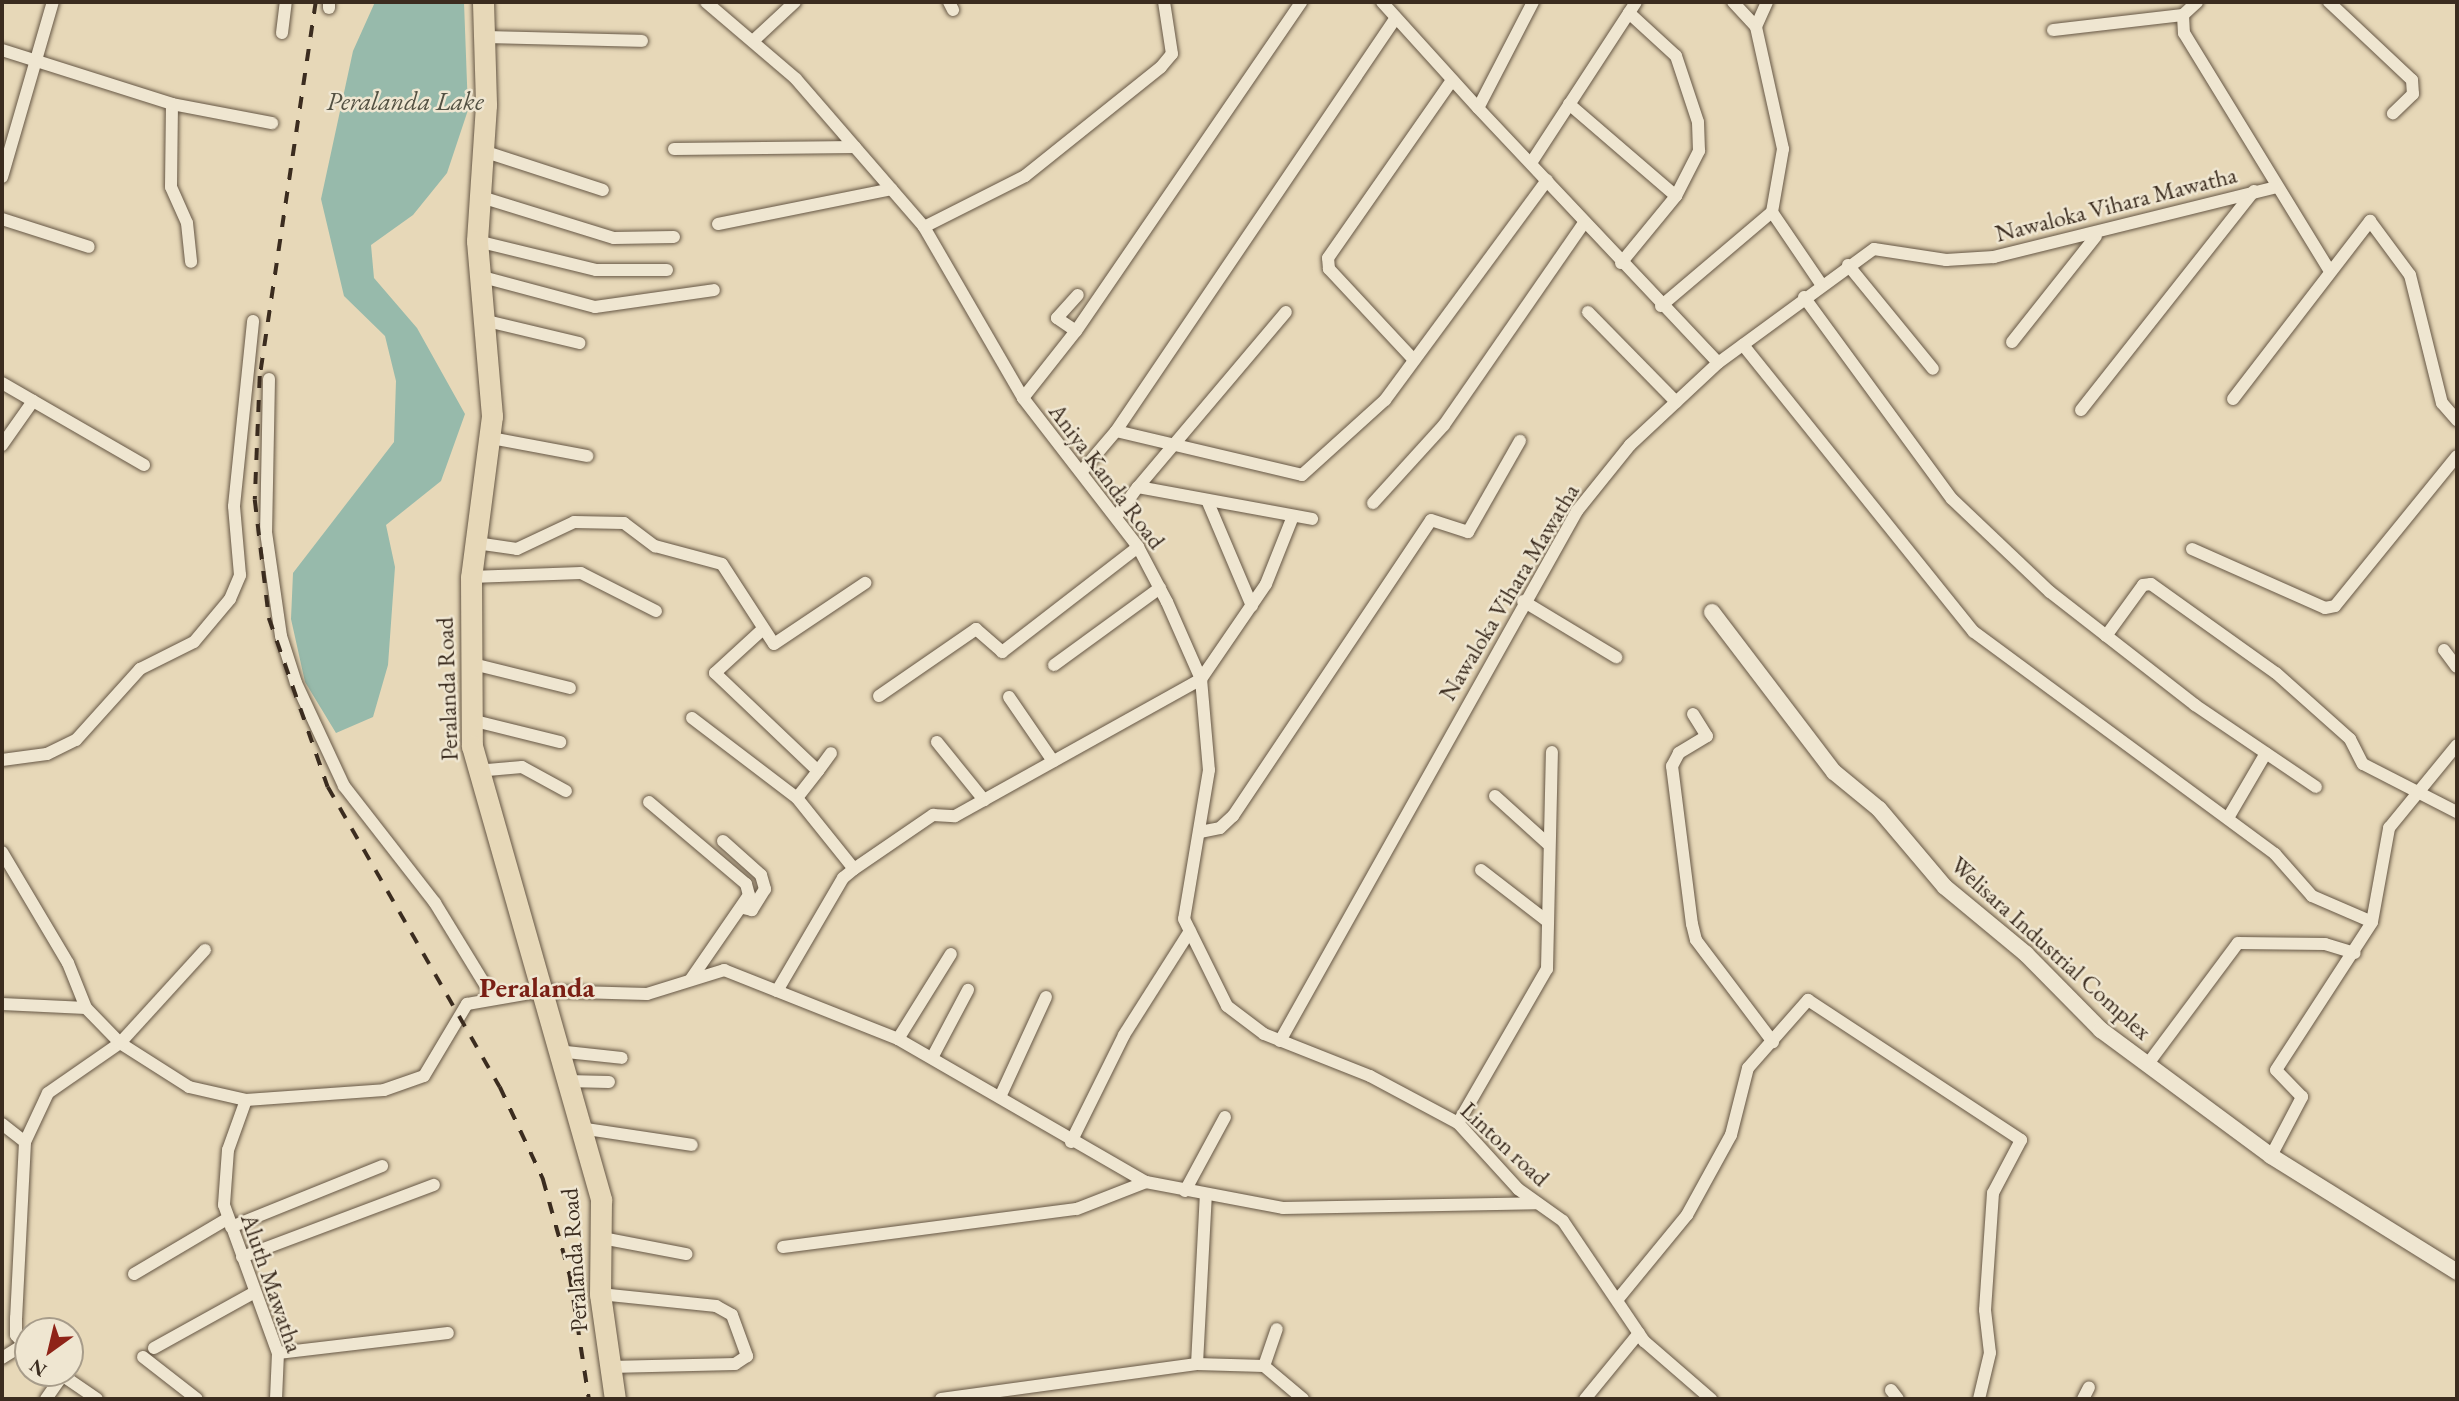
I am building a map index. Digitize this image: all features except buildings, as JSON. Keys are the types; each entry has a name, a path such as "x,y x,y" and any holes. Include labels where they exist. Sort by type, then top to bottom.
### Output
{"main road":[{"name":"Peralanda Road","path":"483,2 483,151 477,240 487,321 491,438 471,577 471,720 476,771 601,1200 603,1238 600,1294 615,1399"}],"street":[{"path":"2,177 53,2"},
{"path":"282,33 286,2"},
{"name":"Aniya Kanda Road","path":"706,2 796,79 923,227 1023,398 1082,471 1138,547 1160,588 1201,679 1209,770 1184,919 1227,1006 1280,1041"},
{"path":"753,41 795,2"},
{"path":"923,227 1025,176 1161,68 1172,54 1164,2"},
{"path":"1023,398 1076,331 1301,2"},
{"path":"1382,2 1661,306 1718,363"},
{"path":"1478,108 1533,2"},
{"path":"1661,306 1772,212 1783,149 1756,27 1733,2"},
{"path":"1756,27 1767,2"},
{"path":"2053,30 2183,15 2197,2"},
{"path":"2329,2 2412,80 2413,94 2393,113"},
{"path":"1531,163 1633,7 1676,56 1698,122 1693,170 1676,196 1621,263"},
{"path":"2183,15 2184,33 2276,187"},
{"path":"1082,471 1116,431 1396,18"},
{"path":"482,37 642,41"},
{"path":"2,50 172,104 272,123"},
{"path":"1414,360 1329,268 1328,258 1451,80"},
{"path":"172,104 171,187 187,223 191,262"},
{"path":"1569,104 1676,196"},
{"path":"674,149 855,147"},
{"path":"483,151 603,190"},
{"path":"1116,431 1302,475 1385,400 1547,180"},
{"name":"Nawaloka Vihara Mawatha","path":"1280,1041 1523,601 1577,511 1676,402 1718,363 1821,284 1874,249 1947,260 1994,257 2096,236 2276,187 2329,270"},
{"path":"718,224 891,189"},
{"path":"2081,411 2254,191"},
{"path":"478,196 614,238 674,237"},
{"path":"1772,212 1821,284"},
{"path":"2,219 89,247"},
{"path":"1373,503 1444,425 1584,223"},
{"path":"2233,399 2363,224 2383,232 2410,275 2438,390 2457,420"},
{"path":"2012,342 2096,236"},
{"path":"477,240 596,270 667,270"},
{"path":"1848,265 1933,369"},
{"path":"480,276 595,307 714,290"},
{"path":"1076,331 1057,318 1078,295"},
{"path":"1804,297 1952,499 2106,636 2316,787"},
{"path":"1116,517 1170,443 1286,312"},
{"path":"1588,312 1676,402"},
{"path":"2,760 47,754 76,740 140,669 194,642 230,599 240,575 234,506 253,321"},
{"path":"487,321 579,343"},
{"path":"1743,345 1974,632 2228,818 2274,854 2312,896 2372,922"},
{"path":"269,379 266,532 281,636 296,683 344,786 435,903 492,996"},
{"path":"2,383 144,466"},
{"path":"2,444 33,401"},
{"path":"491,438 587,456"},
{"path":"1200,832 1220,828 1233,816 1431,520 1468,533 1520,442"},
{"path":"2192,549 2325,608 2335,606 2457,456"},
{"path":"1138,487 1312,519"},
{"path":"1207,500 1252,606"},
{"path":"777,991 842,878 854,869 933,815 955,816 1201,679 1279,562 1293,516"},
{"path":"476,543 527,547 574,522 609,519 655,546 722,564 774,644 782,643 865,583"},
{"path":"879,696 976,629 1002,652 1138,547"},
{"path":"471,577 581,573 656,611"},
{"path":"2106,636 2143,585 2151,584 2276,673 2350,739 2364,764 2421,789 2457,812"},
{"path":"1054,665 1160,588"},
{"path":"1523,601 1616,657"},
{"name":"Welisara Industrial Complex","path":"1712,612 1834,772 1879,809 1945,887 2147,1065 2271,1156 2457,1272"},
{"path":"763,629 715,673 818,771"},
{"path":"2444,650 2457,667"},
{"path":"469,663 570,688"},
{"path":"1009,697 1053,761"},
{"path":"1693,713 1707,736 1679,753 1672,766 1692,924 1773,1042"},
{"path":"692,718 797,798 854,869"},
{"path":"471,720 560,742"},
{"path":"937,741 984,800"},
{"path":"2271,1156 2302,1097 2276,1070 2355,953 2372,922 2389,828 2457,745"},
{"path":"1458,1124 1547,970 1547,843 1552,752"},
{"path":"797,798 831,753"},
{"path":"2228,818 2266,753"},
{"path":"476,771 522,768 566,791"},
{"path":"1495,796 1547,843"},
{"path":"649,802 746,884 744,908 689,981"},
{"path":"723,841 761,876 765,889 751,910 744,908"},
{"path":"2,852 68,963 86,1008 120,1043 189,1087 246,1100 384,1090 424,1076 467,1004 492,996 541,991 646,994 724,971 898,1039 933,1056 1071,1142 1146,1182 1206,1195 1332,1209 1536,1203"},
{"path":"1481,870 1547,920"},
{"path":"1071,1142 1124,1035 1189,931"},
{"path":"2147,1065 2238,943 2325,944 2355,953"},
{"path":"16,1317 25,1142 48,1093 120,1043 205,950"},
{"path":"898,1039 951,954"},
{"path":"933,1056 968,990"},
{"path":"1000,1097 1046,997"},
{"path":"1618,1299 1687,1215 1731,1135 1748,1068 1773,1042 1799,1005 1808,1000 1823,1004 2021,1140 1993,1193 1986,1310 1990,1353 1979,1399"},
{"path":"2,1004 86,1008"},
{"name":"Linton road","path":"1280,1041 1370,1076 1458,1124 1536,1203 1563,1221 1639,1333 1711,1399"},
{"path":"557,1051 622,1058"},
{"path":"566,1082 609,1082"},
{"name":"Aluth Mawatha","path":"246,1100 228,1150 229,1223 278,1353 276,1399"},
{"path":"1185,1191 1224,1117"},
{"path":"2,1124 25,1142"},
{"path":"580,1128 692,1145"},
{"path":"134,1274 229,1223 382,1166"},
{"path":"783,1247 1077,1209 1146,1182"},
{"path":"242,1256 434,1185"},
{"path":"1197,1363 1206,1195"},
{"path":"603,1238 686,1254"},
{"path":"154,1348 255,1292"},
{"path":"600,1294 716,1306 732,1315 747,1356 735,1364 610,1367"},
{"path":"1264,1366 1277,1329"},
{"path":"278,1353 448,1332"},
{"path":"1585,1399 1639,1333"},
{"path":"143,1357 197,1399"},
{"path":"941,1399 1197,1363 1264,1366 1303,1399"},
{"path":"78,1387 97,1399"}],"water":[{"name":"Peralanda Lake","path":"375,2 464,2 468,110 447,173 413,215 371,245 374,278 417,328 465,414 441,481 386,525 395,567 388,665 373,717 336,733 305,682 291,619 293,573 394,442 396,381 385,336 344,296 321,199 353,51"}],"railway":[{"path":"316,2 260,376 255,500 269,618 328,787 500,1087 543,1179 570,1276 589,1399"}],"district":[{"name":"Peralanda","path":"537,987"}]}
